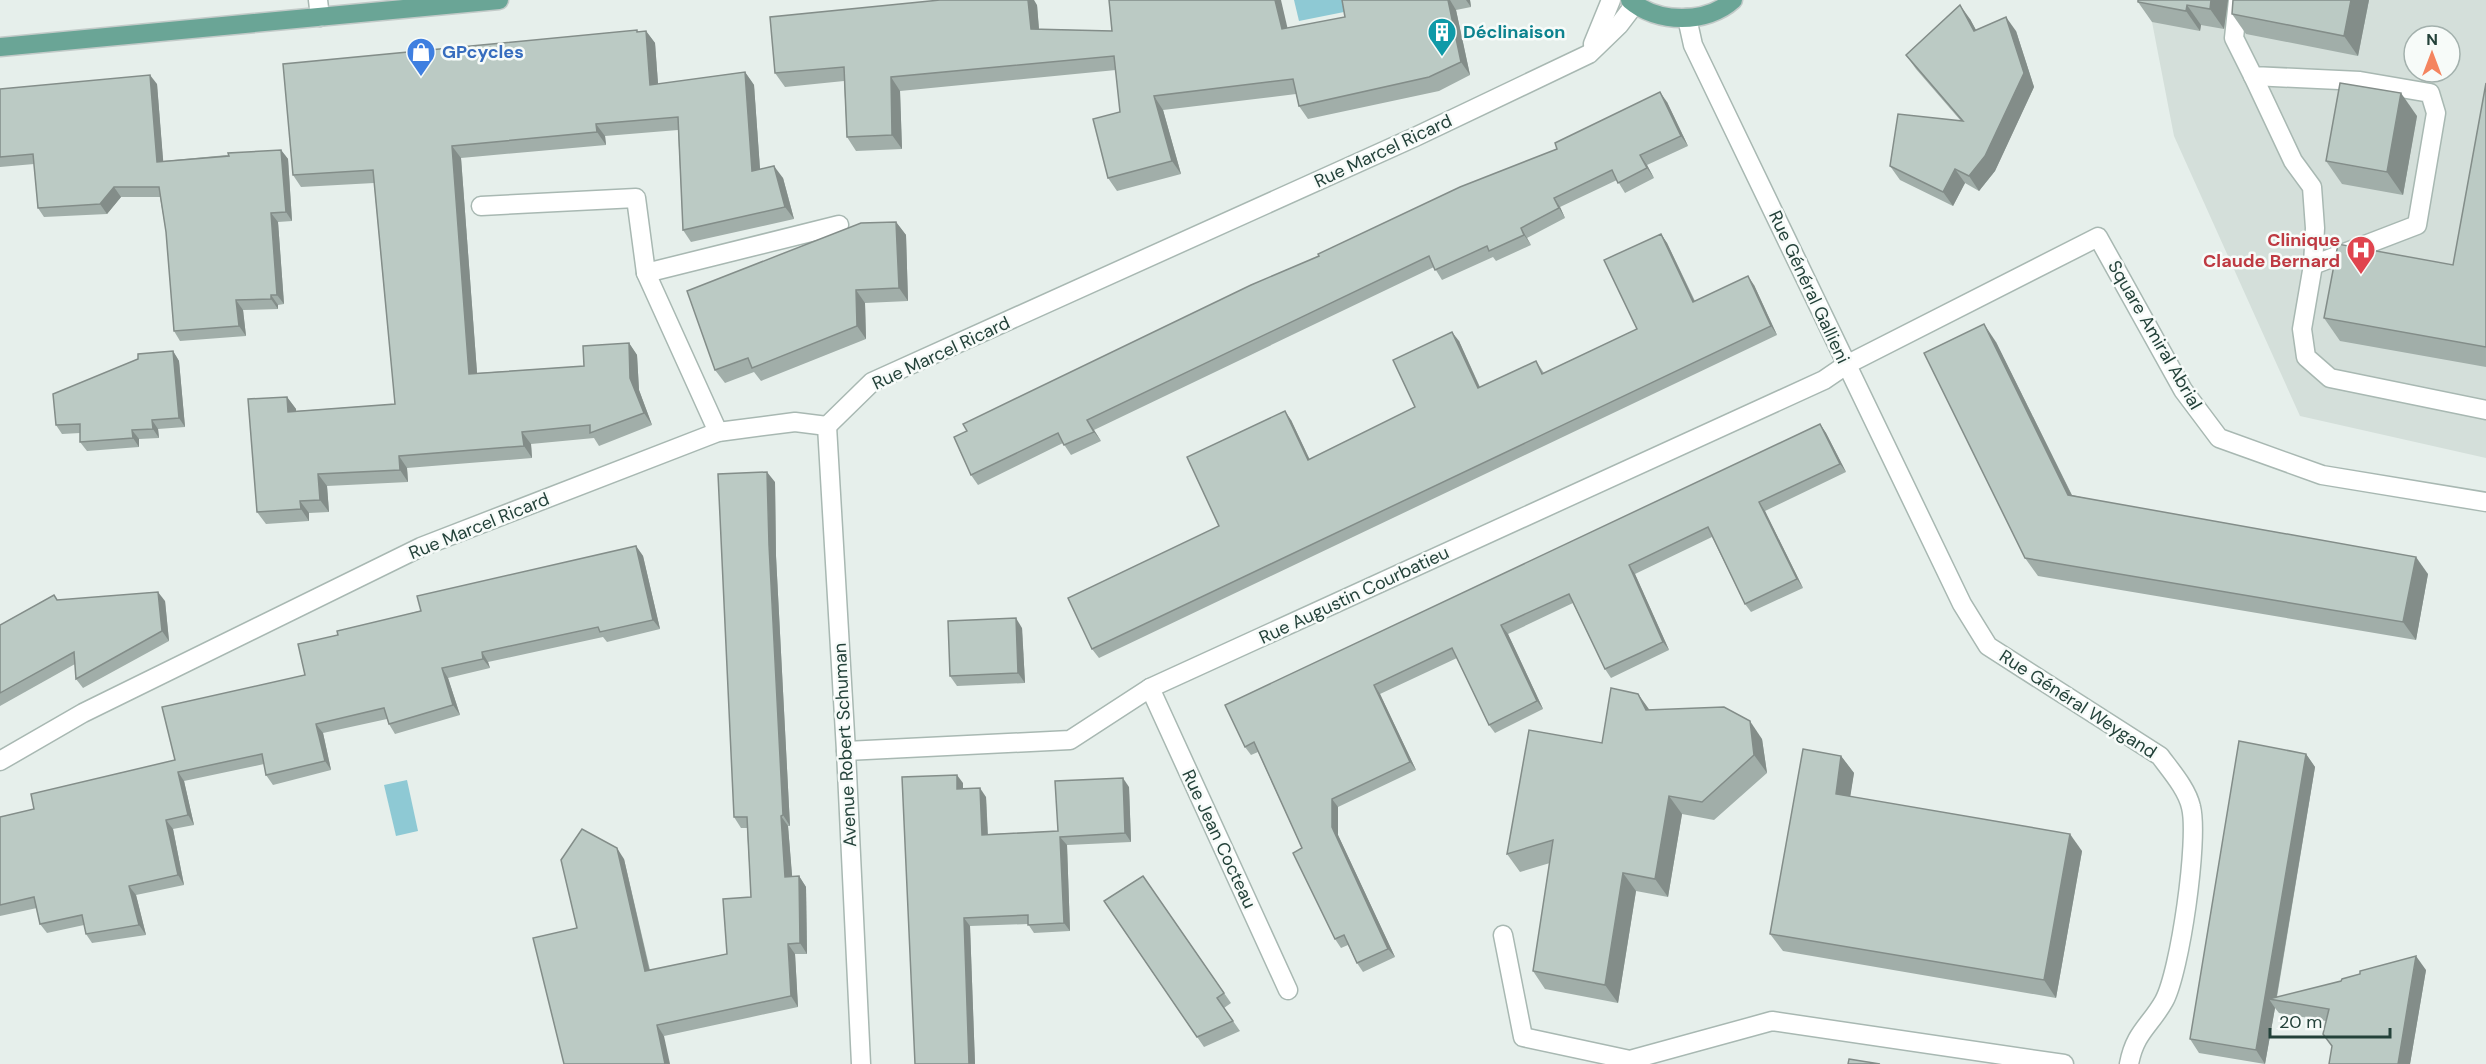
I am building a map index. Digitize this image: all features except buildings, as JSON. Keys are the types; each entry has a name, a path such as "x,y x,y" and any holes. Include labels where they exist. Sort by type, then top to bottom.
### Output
{"main road":[{"path":"0,47 319,8 499,0"},
{"path":"1632,2 1660,15 1687,18 1709,14 1733,0"}],"street":[{"path":"1588,54 1611,0"},
{"path":"2238,0 2234,38 2293,161 2312,187 2315,228 2313,265 2302,329 2306,357 2330,378 2486,410"},
{"name":"Rue Marcel Ricard","path":"0,761 83,714 421,547 718,432 795,422 827,426 872,382 1404,142 1588,54 1619,25 1632,2"},
{"name":"Rue Général Gallieni","path":"1687,18 1693,45 1938,553"},
{"path":"2253,76 2360,81 2430,93 2436,113 2417,225 2313,265"},
{"path":"480,206 636,198 646,273 718,432"},
{"path":"646,273 839,225"},
{"name":"Square Amiral Abrial","path":"1846,365 2098,237 2182,390 2219,438 2322,475 2486,502"},
{"name":"Rue Augustin Courbatieu","path":"846,752 1070,740 1150,688 1824,380 1846,365"},
{"name":"Avenue Robert Schuman","path":"827,426 861,1064"},
{"name":"Rue Général Weygand","path":"1938,553 1962,604 1988,646 2160,756 2179,783 2191,807 2193,852 2179,955 2165,1000 2132,1047 2128,1064"},
{"name":"Rue Jean Cocteau","path":"1150,688 1288,990"},
{"path":"1503,935 1523,1036 1630,1062 1772,1021 2064,1064"}],"shaded area":[{"name":"Clinique Claude Bernard","path":"2156,0 2486,0 2486,458 2300,416 2174,136 2152,22"}],"water":[{"path":"1294,0 1342,0 1344,12 1299,21"},
{"path":"407,780 418,831 396,836 384,785"}],"place":[{"name":"Déclinaison","path":"1442,58"},
{"name":"GPcycles","path":"421,78"},
{"name":"Clinique Claude Bernard","path":"2361,276"}]}
